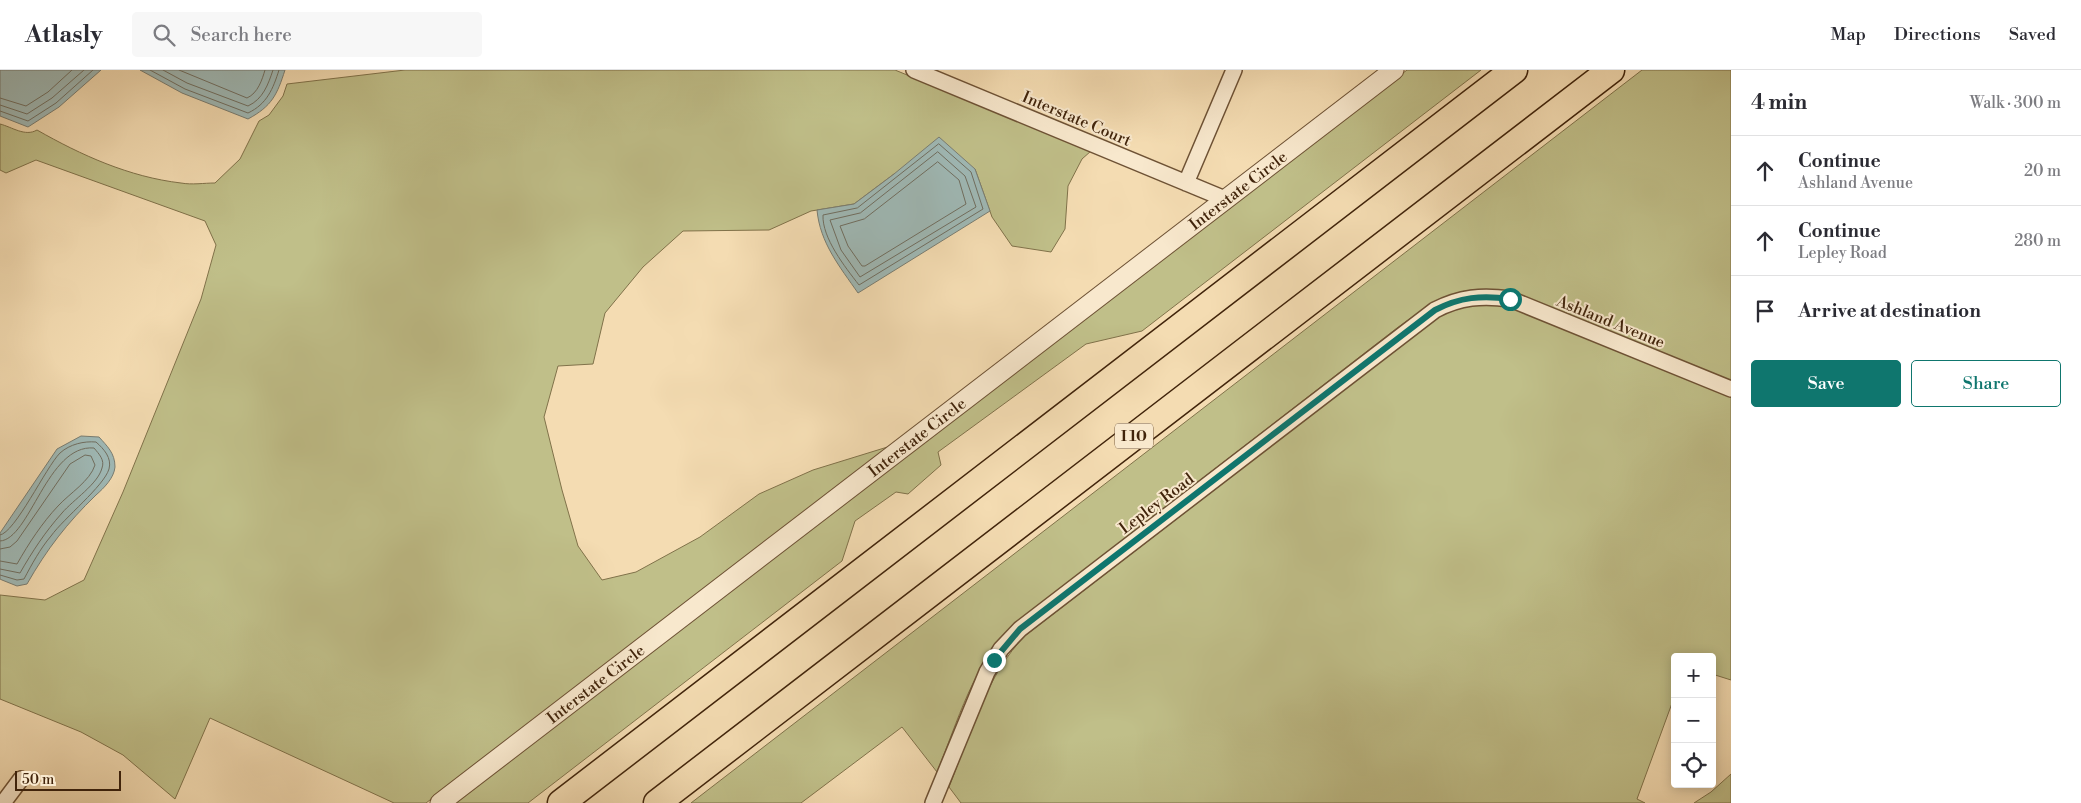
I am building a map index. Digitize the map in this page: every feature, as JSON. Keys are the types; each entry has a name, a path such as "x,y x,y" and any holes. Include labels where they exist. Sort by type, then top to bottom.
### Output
{"highway":[{"path":"561,803 1514,70"},
{"name":"I 10","path":"657,803 1611,70"}],"street":[{"name":"Interstate Court","path":"914,70 1225,199"},
{"path":"1186,183 1234,70"},
{"name":"Interstate Circle","path":"440,803 1394,70"},
{"name":"Ashland Avenue","path":"1475,297 1492,296 1510,299 1731,389"},
{"name":"Lepley Road","path":"933,803 987,672 1002,649 1020,629 1435,310 1450,302 1475,297"},
{"path":"3,803 21,779"}],"shaded area":[{"path":"405,70 895,70 1091,151 1082,159 1068,186 1065,229 1051,252 1012,246 992,217 975,169 894,174 854,204 811,211 769,230 683,231 643,267 605,313 593,364 558,366 544,417 578,546 602,580 636,572 700,537 759,494 813,470 894,445 426,803 394,803 210,718 175,799 123,755 81,732 0,699 0,595 45,600 84,580 123,492 201,299 216,245 205,221 36,160 6,173 0,170 0,124 23,132 37,130 106,164 143,176 185,184 215,183 240,159 259,121 269,115 283,96 287,84"},
{"path":"1407,70 1481,70 1142,331 1086,344 938,452 941,465 908,494 896,492 855,521 842,561 528,803 453,803 1227,208 1230,209 1232,204"},
{"path":"1642,70 1731,70 1731,382 1513,292 1478,289 1451,295 1426,308 1397,328 1014,624 1000,640 977,675 937,772 902,727 801,803 691,803"},
{"path":"1492,303 1508,306 1731,397 1731,680 1716,675 1716,653 1671,653 1671,706 1637,799 1645,803 961,803 949,787 980,706 1000,668 1012,650 1026,635 1440,316 1478,304"},
{"path":"1731,774 1731,803 1694,803 1711,792"}],"water":[{"path":"0,70 101,70 59,107 28,127 0,116"},
{"path":"140,70 285,70 272,99 263,109 248,119 182,93"},
{"path":"939,137 975,169 990,211 858,293 827,244 822,233 817,210 854,204"},
{"path":"81,436 99,437 110,450 114,458 115,467 111,479 58,537 27,584 17,586 0,579 0,533 57,449"}],"route":[{"path":"994,660 1020,629 1154,528 1435,310 1450,302 1469,297 1492,296 1510,299"}]}
